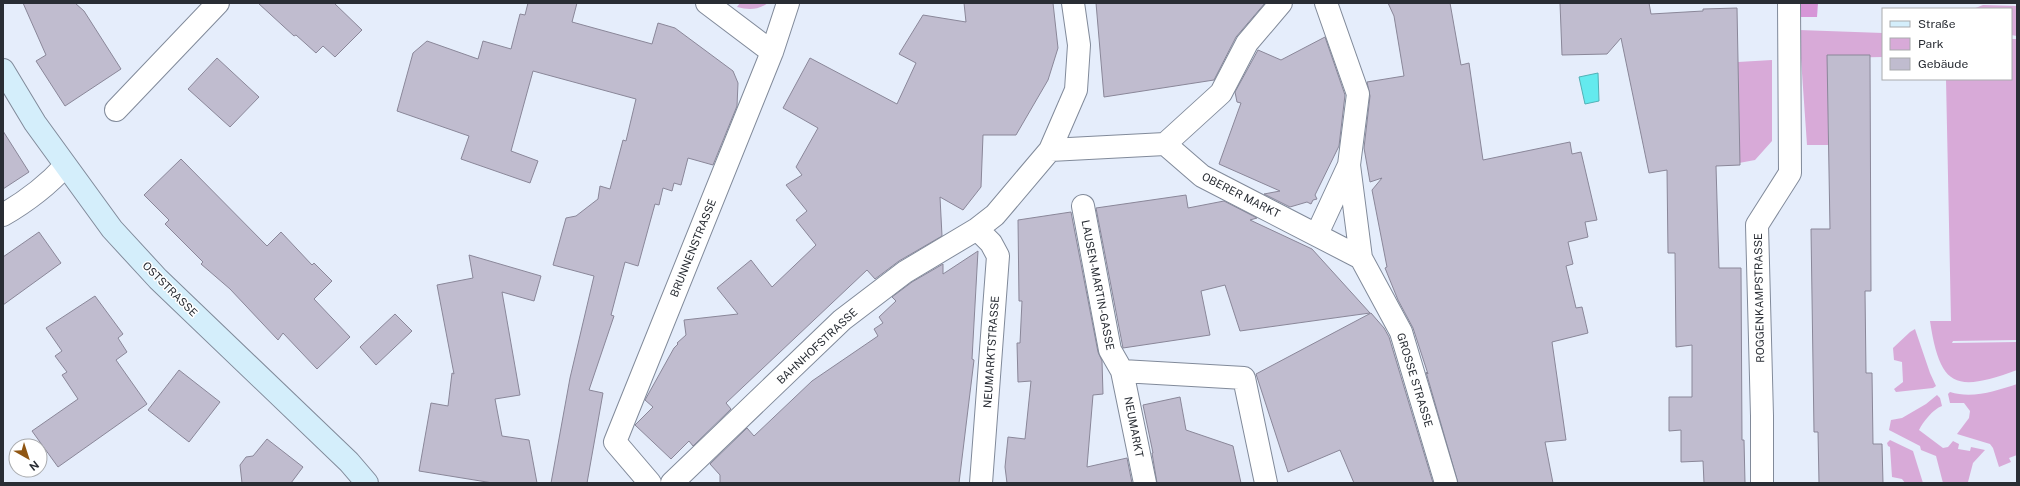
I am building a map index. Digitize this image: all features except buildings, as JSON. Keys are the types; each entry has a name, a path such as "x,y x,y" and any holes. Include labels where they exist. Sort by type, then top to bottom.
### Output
{"main road":[{"name":"OSTSTRASSE","path":"3,70 35,123 112,229 158,279 344,458 367,483"}],"street":[{"path":"116,110 218,3"},
{"path":"707,3 772,52"},
{"name":"BRUNNENSTRASSE","path":"650,483 615,442 772,52 788,3"},
{"path":"977,229 994,215 1050,150 1076,90 1079,45 1073,3"},
{"path":"1050,150 1165,144 1221,93 1247,43 1281,3"},
{"path":"1317,234 1350,159 1358,94 1326,3"},
{"name":"ROGGENKAMPSTRASSE","path":"1762,483 1762,416 1757,225 1790,173 1789,3"},
{"name":"OBERER MARKT","path":"1165,144 1202,176 1361,258"},
{"name":"GROSSE STRASSE","path":"1350,159 1361,258 1401,332 1446,483"},
{"path":"3,215 27,201 48,185 65,166"},
{"name":"LAUSEN-MARTIN-GASSE","path":"1083,206 1110,350 1122,371"},
{"name":"BAHNHOFSTRASSE","path":"684,479 842,320 905,272 977,229"},
{"name":"NEUMARKTSTRASSE","path":"977,229 991,243 998,256 981,483"},
{"path":"1122,371 1244,378 1266,483"},
{"name":"NEUMARKT","path":"1122,371 1145,483"}],"green space":[{"path":"740,3 768,3 761,7 746,9 737,7"},
{"path":"1983,5 2017,6 2017,36 2012,35 2012,8 1976,8"},
{"path":"1799,30 1882,33 1882,57 1828,58 1828,145 1807,145"},
{"path":"2012,39 2017,39 2017,340 1953,341 1952,343 2017,342 2017,370 1979,381 1965,382 1954,379 1946,372 1939,360 1930,321 1951,321 1946,80 2012,80"},
{"path":"1772,60 1772,141 1755,160 1739,163 1738,62"},
{"path":"1915,329 1936,386 1933,388 1896,392 1894,389 1903,382 1902,362 1894,360 1893,348"},
{"path":"2017,384 2017,455 2009,458 2011,462 1999,467 1993,448 1990,444 1957,434 1969,418 1970,411 1964,403 1950,403 1948,394 1950,392 1967,395 1984,393"},
{"path":"1937,395 1940,398 1942,406 1929,416 1919,430 1943,448 1948,447 1953,441 1959,444 1958,449 1970,451 1971,447 1985,450 1973,463 1968,482 1943,483 1936,456 1921,450 1920,446 1889,430 1891,420 1902,418 1926,404"},
{"path":"1890,440 1913,451 1923,483 1905,483 1902,479 1892,477 1890,447 1887,443"}],"shaded area":[{"path":"1800,3 1818,3 1817,17 1799,17"}],"water":[{"path":"1598,73 1599,101 1585,104 1579,77"}]}
